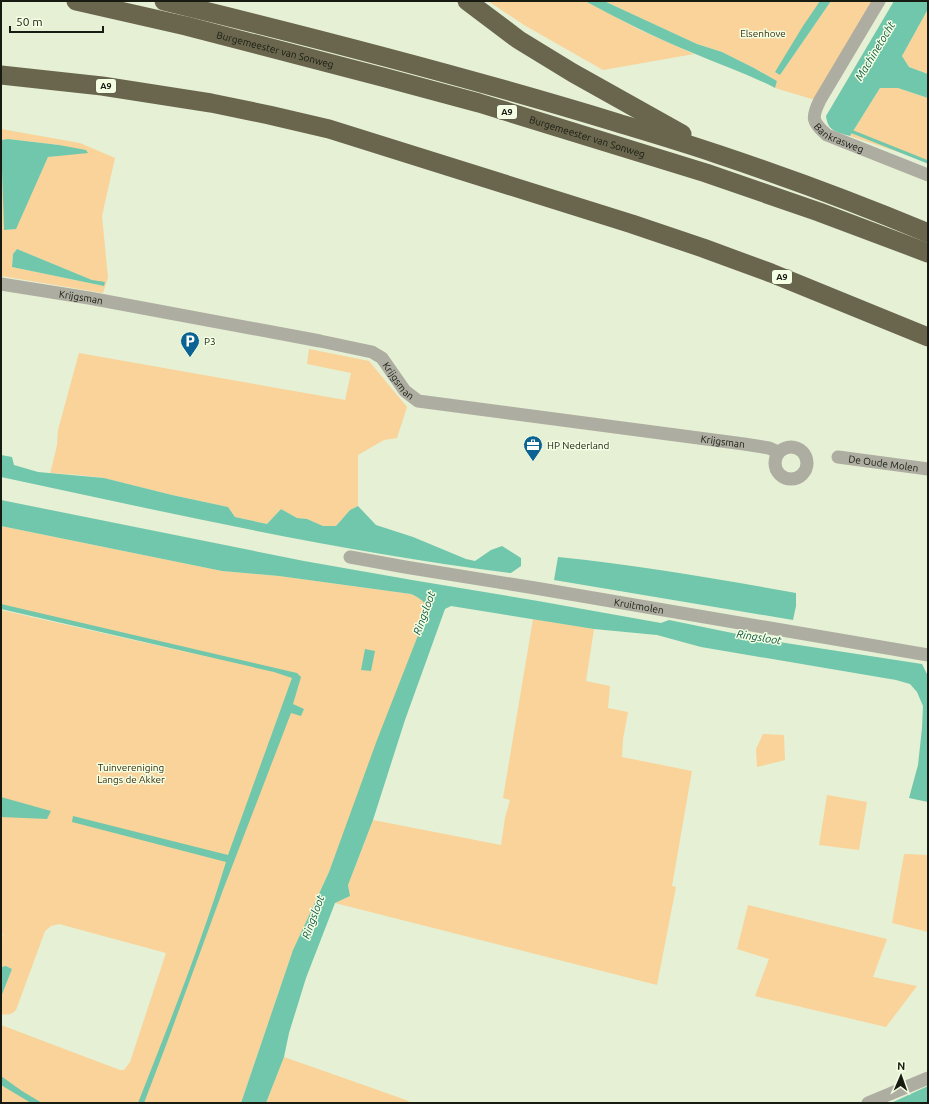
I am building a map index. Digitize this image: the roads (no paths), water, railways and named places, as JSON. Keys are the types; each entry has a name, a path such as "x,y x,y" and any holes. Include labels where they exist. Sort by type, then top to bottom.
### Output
{"highway":[{"name":"Burgemeester van Sonweg","path":"76,1 186,26 479,103 706,173 819,212 928,253"},
{"name":"Burgemeester van Sonweg","path":"164,1 289,31 478,82 571,109 716,153 806,185 928,232"},
{"name":"A9","path":"467,1 526,44 580,77 716,153"},
{"name":"A9","path":"1,75 102,86 211,103 329,129 703,248 771,273 928,337"}],"street":[{"name":"Bankrasweg","path":"879,1 820,100 814,112 814,121 827,135 928,175"},
{"name":"Krijgsman","path":"1,284 89,298 372,352 382,358 405,391 418,401 744,444 769,448 778,452"},
{"name":"De Oude Molen","path":"838,457 928,469"},
{"name":"Kruitmolen","path":"350,557 928,655"},
{"path":"868,1103 928,1078"}],"water":[{"path":"585,1 604,1 697,44 722,52 777,81 775,88 665,41"},
{"path":"820,1 831,1 780,75 775,72"},
{"name":"Machinetocht","path":"894,1 928,1 928,9 902,56 909,67 928,74 928,98 898,88 880,88 850,136 837,132 831,128 826,116"},
{"path":"8,139 59,145 86,150 88,153 48,157 16,229 4,230 1,140"},
{"path":"17,249 92,280 105,282 104,286 12,267 13,254"},
{"path":"1,455 12,457 14,465 38,472 104,478 228,507 235,517 267,524 281,509 297,518 307,519 323,526 336,526 350,510 358,506 376,525 413,537 466,559 475,561 491,550 502,546 521,558 521,566 511,573 383,554 255,531 1,477"},
{"name":"Ringsloot","path":"1,500 304,561 661,623 669,620 766,640 922,664 928,676 928,802 909,798 918,765 923,706 917,692 910,684 896,680 701,647 657,635 594,629 451,606 445,609 405,720 373,820 348,885 350,896 335,903 306,978 289,1033 284,1057 266,1103 241,1103 293,950 329,872 377,740 424,620 424,604 420,599 411,594 279,576 222,571 1,526"},
{"path":"558,557 648,568 796,593 796,606 793,620 554,580"},
{"path":"1,604 297,673 301,677 293,704 304,709 301,716 291,713 223,890 144,1103 138,1103 173,1014 226,862 72,822 73,816 228,855 292,678 274,672 1,609"},
{"path":"365,649 375,651 371,671 361,670"},
{"path":"1,797 51,811 47,819 1,817"},
{"path":"6,966 12,969 1,997 1,967"},
{"path":"1,1076 42,1103 31,1103 1,1085"},
{"path":"928,1086 928,1103 891,1103"}],"waterway":[{"path":"853,132 928,162"}],"place":[{"name":"P3","path":"190,358"},
{"name":"HP Nederland","path":"533,462"}],"park label":[{"name":"Elsenhove","path":"763,33"},
{"name":"Tuinvereniging Langs de Akker","path":"131,772"}]}
